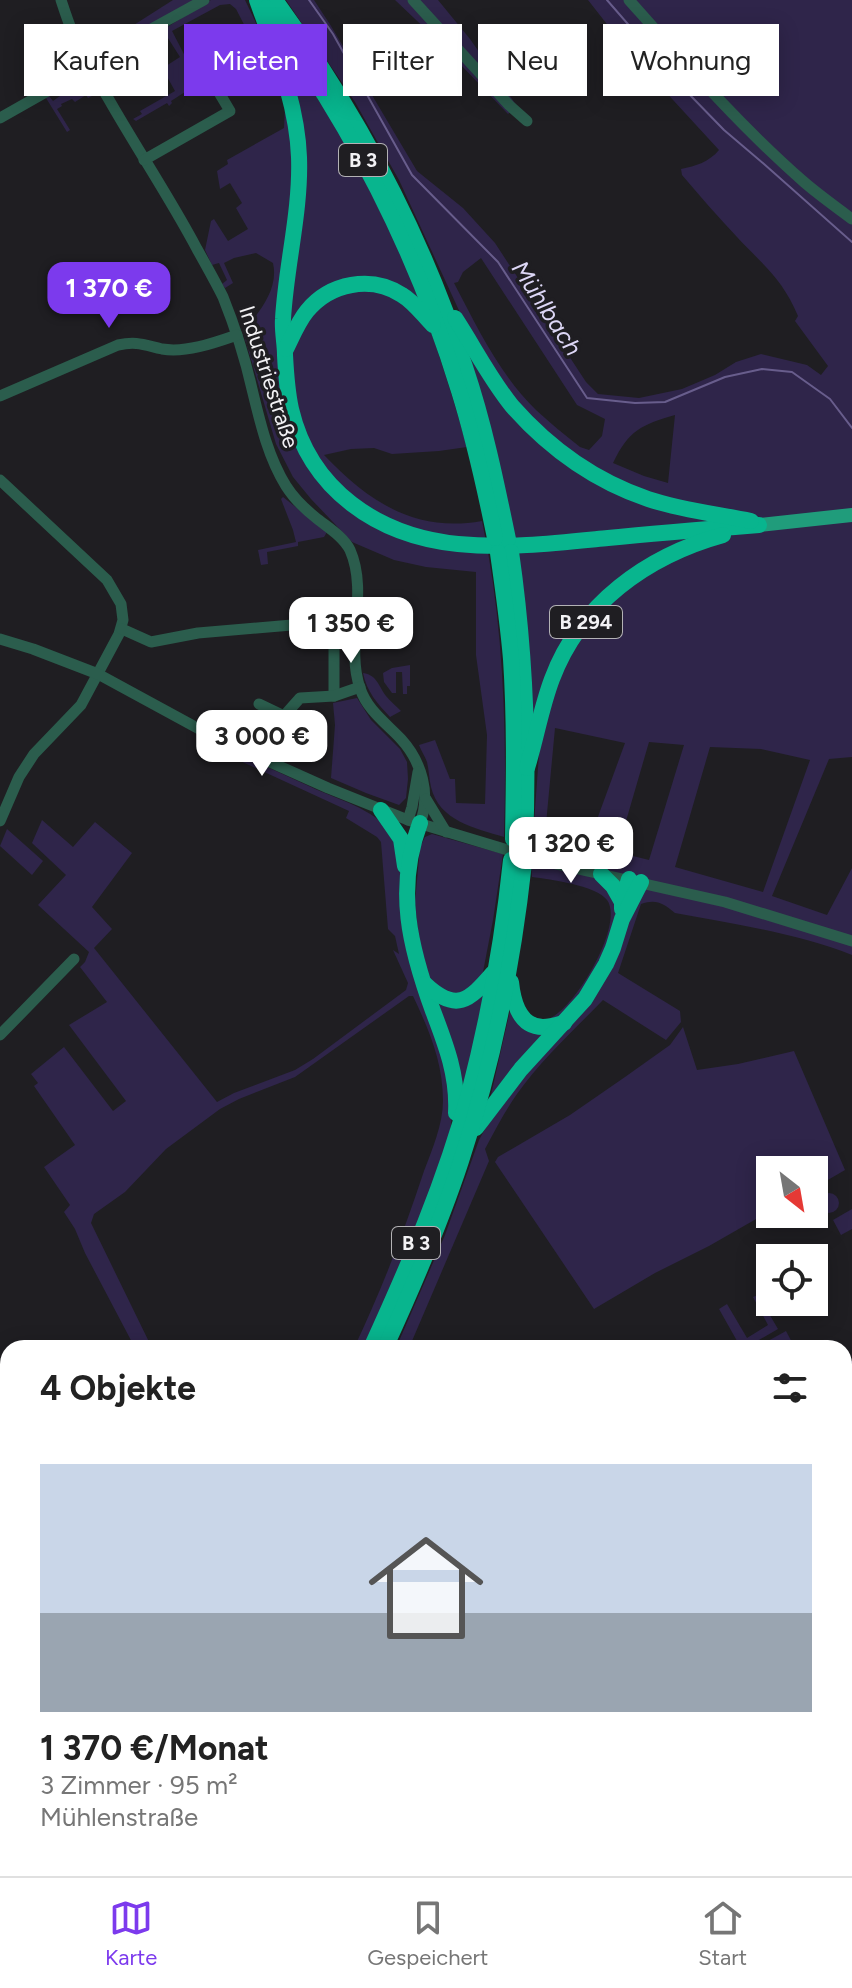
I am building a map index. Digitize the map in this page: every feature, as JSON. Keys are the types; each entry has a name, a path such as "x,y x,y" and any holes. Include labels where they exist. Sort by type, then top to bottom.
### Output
{"highway":[{"name":"B 3","path":"259,0 309,69 363,160 414,267 440,334 470,431 503,546 519,841 527,768 523,653 478,407 437,289 400,205 362,132 311,49 275,0"},
{"path":"259,0 291,98 299,158 297,204 283,322 285,351"},
{"path":"285,351 305,312 318,300 344,286 357,284 379,285 403,295 440,334"},
{"path":"437,289 511,405 536,432 565,456 608,483 649,499 764,524"},
{"name":"B 294","path":"285,351 288,395 304,445 322,475 349,502 382,524 425,539 490,546 764,524"},
{"name":"B 294","path":"527,768 545,701 561,659 574,637 610,594 637,573 675,551 764,524"},
{"path":"381,810 401,839 408,875"},
{"path":"401,839 414,822"},
{"path":"414,822 415,836 408,875 410,935 423,983 450,1057 456,1081 461,1138"},
{"name":"B 3","path":"375,1340 461,1138 494,1046 506,903 517,861"},
{"path":"601,874 622,902 622,919"},
{"path":"622,902 635,881"},
{"path":"461,1138 585,999 613,948 635,881"},
{"path":"423,983 445,1000 459,1001 474,994 502,969 522,1017 529,1023 543,1027 564,1023"},
{"name":"B 3","path":"388,1340 440,1220 461,1138"}],"main road":[{"name":"B 294","path":"764,524 852,515"}],"street":[{"name":"Industriestraße","path":"61,0 70,24"},
{"path":"160,24 204,0"},
{"path":"413,0 527,121"},
{"path":"629,0 743,125 806,184 852,219"},
{"path":"0,118 39,96"},
{"name":"Industriestraße","path":"107,96 185,225 222,295 242,350 262,433 287,488 349,548 356,570 356,668 360,687 366,702 403,741 418,767 424,782 425,808 414,822"},
{"path":"144,160 230,111 221,96"},
{"path":"0,396 118,345 130,342 162,349 181,349 209,345 237,335"},
{"path":"0,480 107,580 121,604 123,620 122,629 81,705 34,754 3,804 0,821"},
{"path":"122,629 151,642 198,633 315,623"},
{"path":"334,633 334,696"},
{"path":"0,639 98,674 212,736 328,788 414,822 547,862 725,902 852,941"},
{"path":"259,704 284,716 300,698 334,696 360,687"},
{"path":"414,822 412,807 418,767"},
{"path":"425,798 446,832"},
{"path":"0,1035 74,959"}],"shaded area":[{"path":"173,0 198,0 156,24 135,24"},
{"path":"211,0 245,0 256,24 244,24 230,4 220,5 172,31 184,54 184,93 171,101 169,106 167,103 136,121 133,119 142,114 140,111 175,91 168,78 168,65 180,57 168,38 168,27"},
{"path":"286,0 314,0 343,46 343,84 327,61 327,24 302,24"},
{"path":"395,0 438,0 458,24 420,24"},
{"path":"588,0 852,0 852,757 829,759 772,896 827,915 852,868 852,955 787,935 675,913 659,903 641,904 618,973 680,1011 681,1022 666,1040 603,1000 536,1069 513,1100 485,1149 489,1161 412,1340 399,1340 445,1235 479,1140 490,1120 488,1108 516,984 525,1012 542,1020 559,1013 594,966 609,928 611,912 607,900 594,891 532,877 540,740 531,733 462,317 399,180 351,96 373,96 417,171 463,208 495,243 586,382 598,394 639,398 682,389 736,362 761,354 807,365 821,375 828,366 795,321 798,316 779,282 682,175 681,169 702,163 719,150 669,96 779,96 779,24 607,24","holes":["481,258 577,405 605,419 602,436 589,450 580,447 536,410 511,382 490,350 454,283","675,415 668,483 613,463 637,430","555,728 625,743 588,844 554,836 546,824","649,742 684,745 649,860 617,852","710,747 761,749 810,760 763,892 675,867"]},
{"path":"462,29 478,50 478,83 462,66"},
{"path":"49,96 53,101 60,96 84,96 75,102 72,99 61,104 57,109 70,130 67,132 46,98"},
{"path":"318,96 345,140 389,225 445,372 467,447 392,454 374,448 351,449 324,455 376,500 414,518 458,524 482,521 495,599 502,679 504,837 460,821 442,808 435,799 427,762 419,745 435,740 450,779 455,779 456,803 485,804 487,735 476,655 476,572 394,560 352,542 311,499 293,477 276,444 243,332 270,291 273,263 256,253 224,263 233,283 225,288 222,284 227,280 219,263 212,265 205,250 214,219 228,241 248,229 236,208 242,203 230,183 220,189 217,171 228,164 227,160 284,128 282,98"},
{"path":"491,96 510,96 517,106 508,114"},
{"path":"283,497 327,532 324,537 298,542 298,546 267,552 268,564 261,565 258,550 296,542 281,499"},
{"path":"410,665 407,694 403,694 402,672 396,672 396,693 392,693 384,682 383,673"},
{"path":"363,673 374,678 401,711 390,717 370,692"},
{"path":"357,698 371,720 400,749 407,762 406,798 399,805 331,778 335,725 333,703"},
{"path":"213,742 354,806 375,817 392,833 453,1094 448,1143 431,1196 368,1340 358,1340 400,1239 443,1110 438,1060 413,996 295,1077 220,1109 166,1149 125,1192 94,1214 91,1223 148,1340 131,1340 64,1212 70,1205 44,1167 75,1145 34,1086 38,1083 31,1074 64,1047 113,1111 126,1101 69,1025 107,1002 80,967 89,952 38,905 66,875 32,843 42,820 73,847 95,822 132,853 92,907 112,929 94,948 217,1102 295,1070 406,990 408,983 393,950 399,954 395,936 388,929 381,842 377,837 346,818 349,811 210,747"},
{"path":"7,829 43,861 32,875 0,846"},
{"path":"432,834 503,854 482,977 467,995 440,994 422,969 415,903 420,847 425,837"},
{"path":"484,993 465,1086 438,1007"},
{"path":"683,1027 697,1070 794,1051 845,1170 828,1180 828,1156 756,1156 756,1219 594,1309 495,1162 498,1157 570,1115 670,1045"},
{"path":"828,1193 838,1199 836,1210 828,1213"},
{"path":"852,1209 852,1229 841,1235 833,1220"},
{"path":"727,1304 747,1338 768,1325 763,1316 770,1316 778,1329 759,1340 736,1340 719,1309"},
{"path":"786,1331 791,1340 770,1340"}],"waterway":[{"name":"Mühlbach","path":"309,0 333,34 412,175 498,262 587,398 635,403 665,402 725,377 762,369 792,372 830,399 852,428"},
{"path":"607,0 724,130 852,242"}]}
